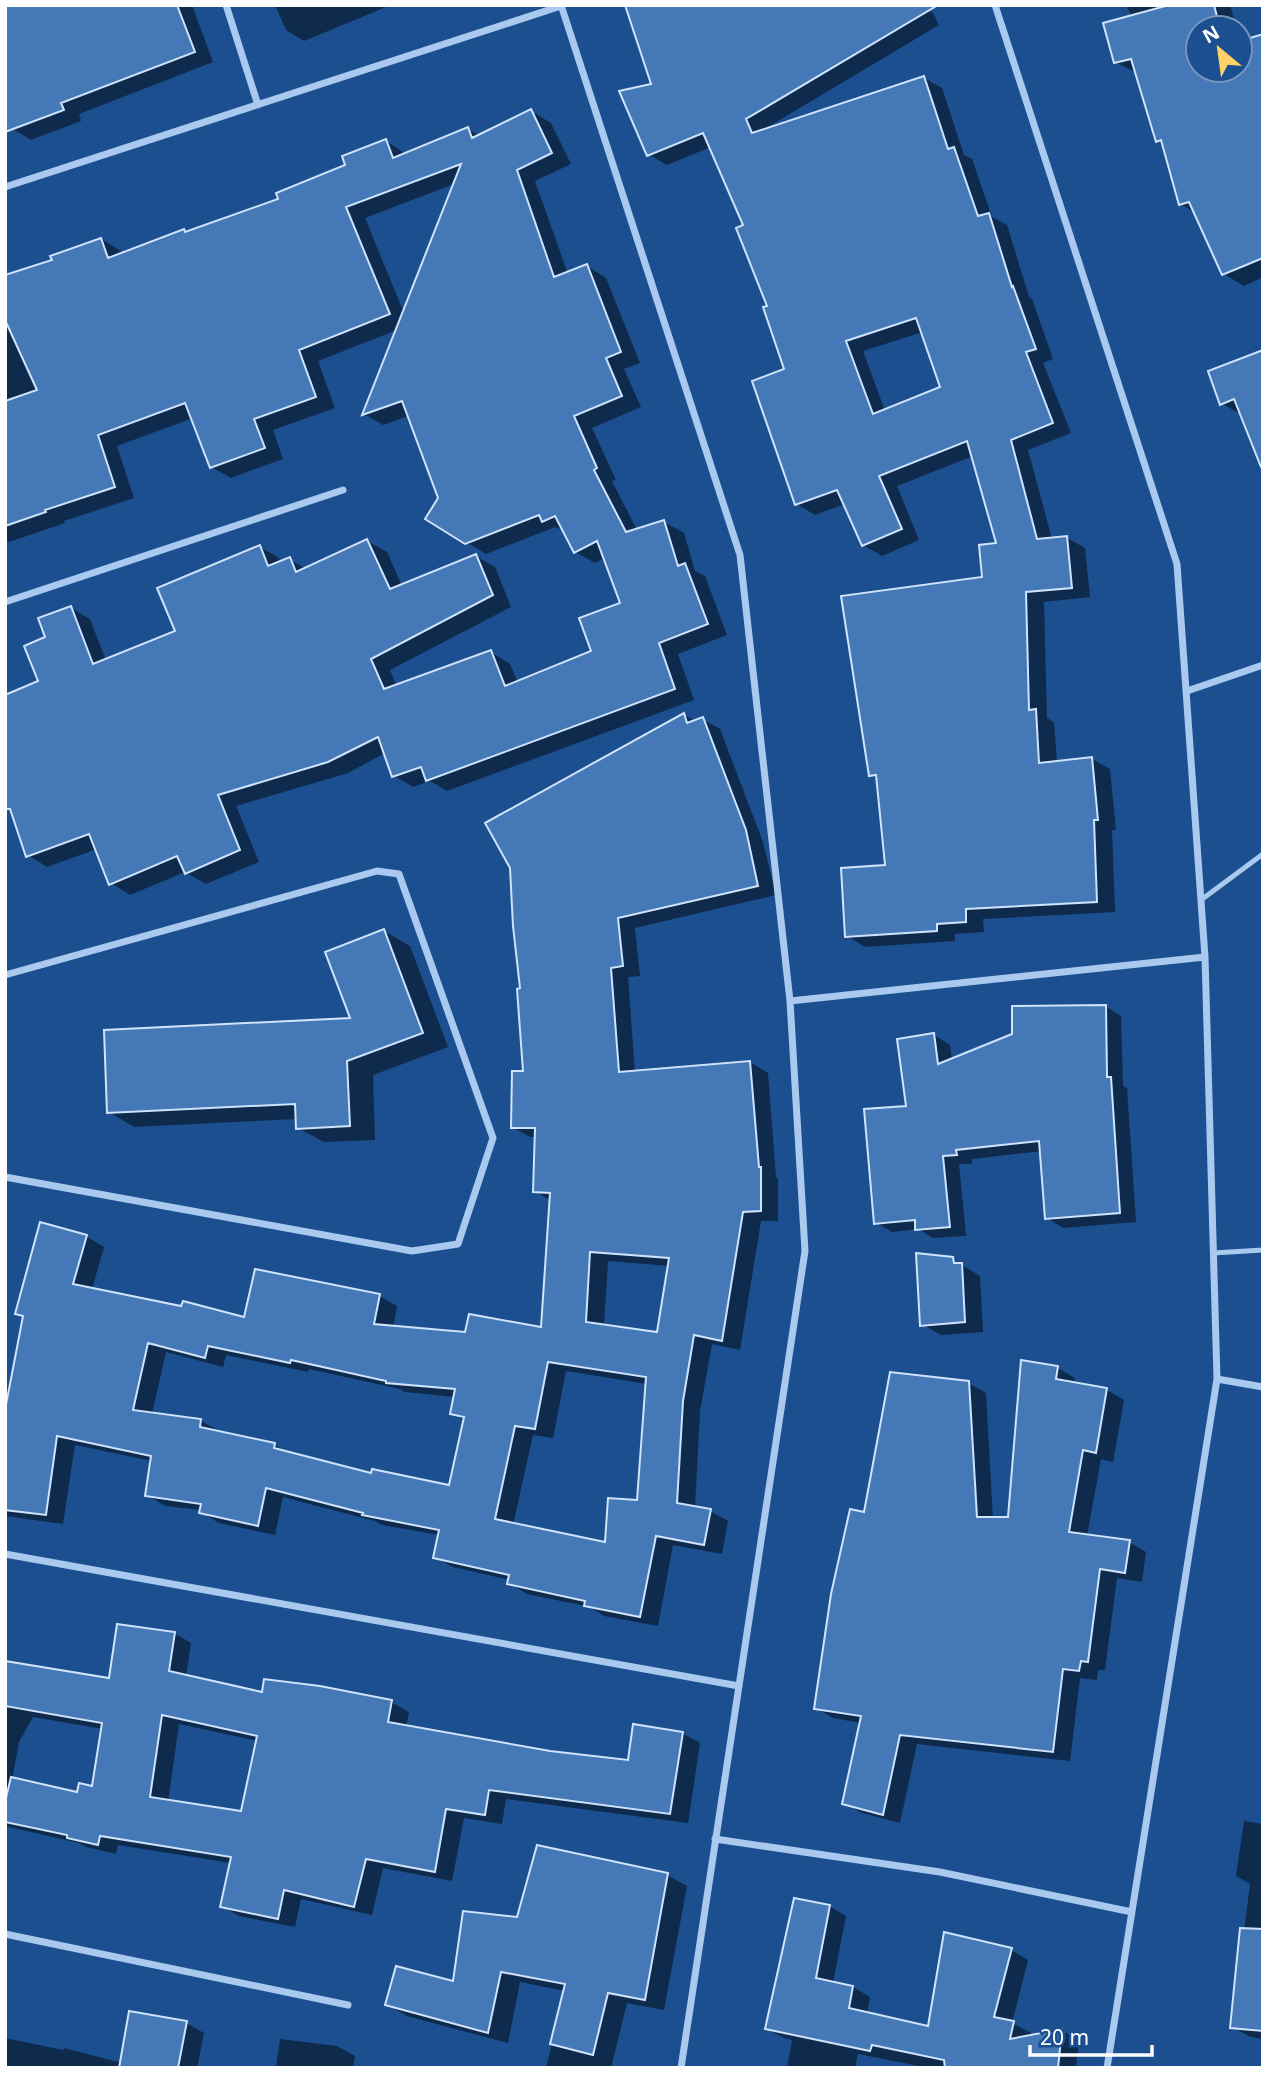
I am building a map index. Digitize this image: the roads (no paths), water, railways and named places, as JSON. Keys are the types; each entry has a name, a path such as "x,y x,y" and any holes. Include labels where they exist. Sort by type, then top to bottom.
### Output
{"street":[{"path":"226,5 258,104"},
{"path":"995,5 1177,564 1205,957 1217,1380 1107,2068"},
{"path":"5,187 561,6 740,555 790,1001 805,1251 681,2068"},
{"path":"5,602 344,489"},
{"path":"1186,691 1263,665"},
{"path":"5,975 377,871 400,874 493,1138 457,1244 412,1251 5,1177"},
{"path":"790,1001 1205,957"},
{"path":"1217,1380 1263,1387"},
{"path":"5,1554 739,1686"},
{"path":"715,1839 940,1872 1132,1912"},
{"path":"5,1934 348,2005"}],"lane":[{"path":"1201,900 1263,854"},
{"path":"1213,1253 1263,1250"}]}
